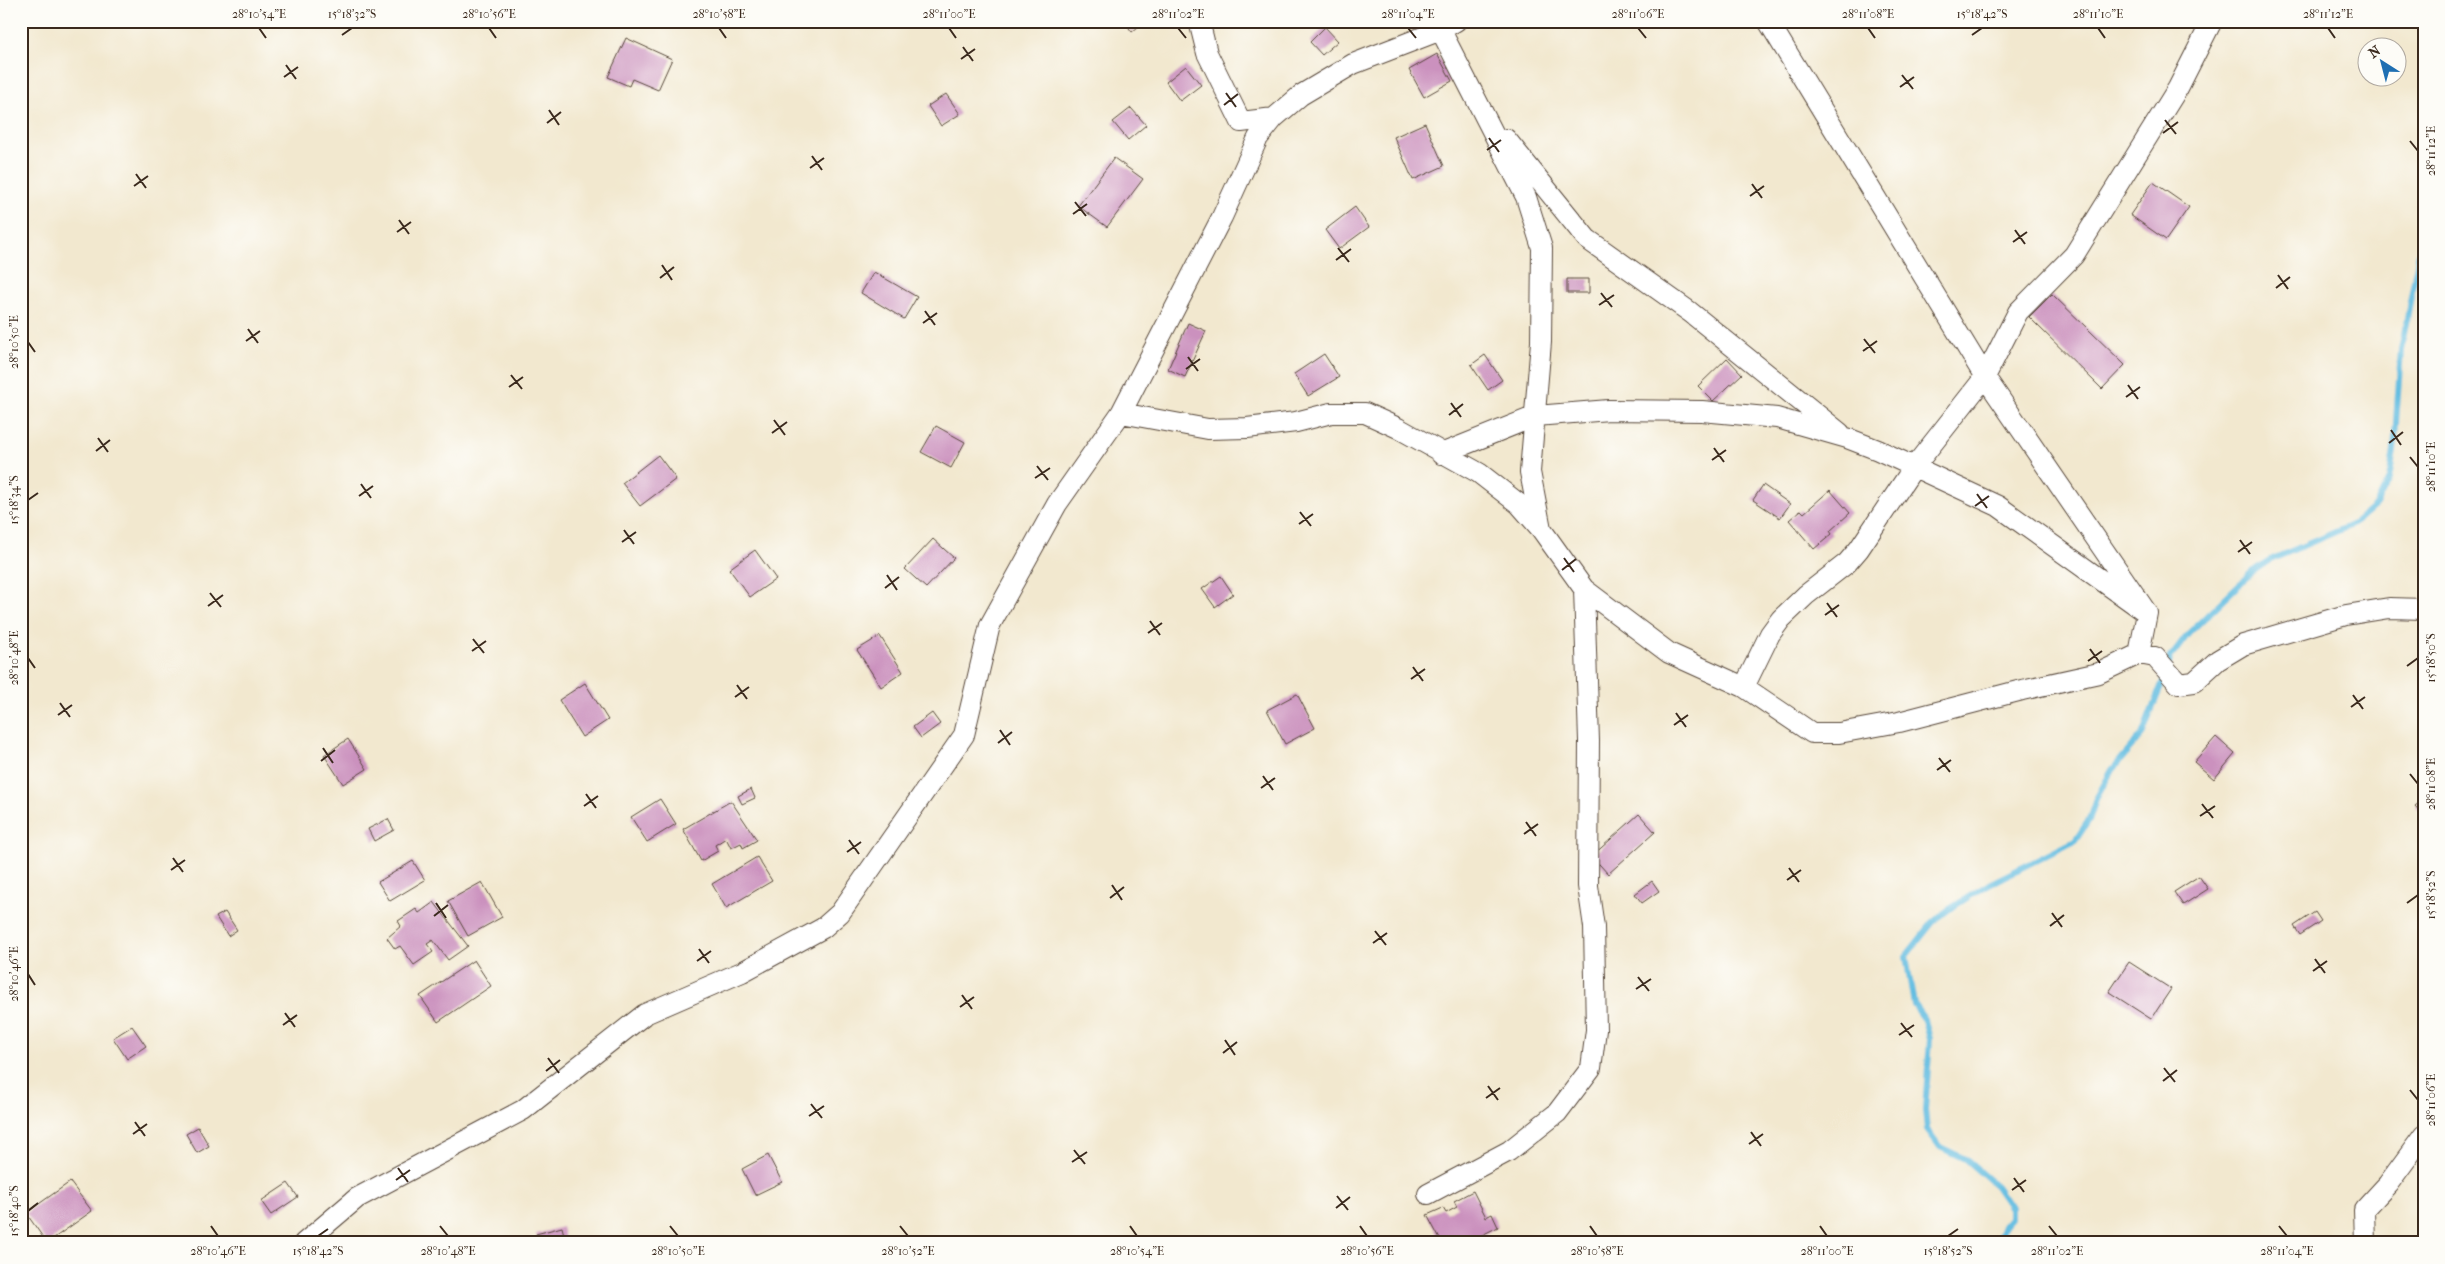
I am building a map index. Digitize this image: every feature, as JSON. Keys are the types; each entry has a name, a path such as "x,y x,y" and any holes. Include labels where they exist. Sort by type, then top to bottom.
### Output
{"street":[{"path":"1198,21 1206,53 1241,122 1274,118"},
{"path":"1768,21 1985,377 2147,613 2139,654"},
{"path":"1744,687 1770,634 1781,619 1806,595 1848,563 1914,467 1985,377 2018,312 2074,255 2178,88 2212,21"},
{"path":"304,1243 356,1198 523,1110 645,1014 742,972 823,928 840,913 964,735 990,625 1057,504 1121,413 1222,217 1258,138 1274,118 1301,95 1352,64 1444,24 1481,108 1526,197 1542,248 1541,342 1530,472 1541,528"},
{"path":"1481,108 1587,238 1690,312 1847,438"},
{"path":"1441,454 1536,416 1609,410 1702,411 1777,418 1847,438 1998,506 2147,613"},
{"path":"1121,413 1208,429 1247,428 1296,422 1332,413 1365,413 1398,428 1441,454 1479,473 1519,504 1541,528 1584,589 1669,654 1744,687 1812,733 1839,733 1899,722 2099,672 2139,654 2155,657 2178,684 2194,682 2218,660 2243,645 2346,614 2389,608 2424,609"},
{"path":"1428,1194 1509,1150 1557,1113 1591,1068 1596,1030 1594,927 1588,886 1589,741 1584,589"},
{"path":"2365,1243 2364,1210 2388,1184 2424,1135"}],"building":[{"path":"1124,21 1145,21 1132,32"},
{"path":"1325,27 1338,41 1322,55 1310,42"},
{"path":"626,38 672,59 658,90 632,79 629,86 608,77"},
{"path":"1437,54 1452,81 1424,97 1409,70"},
{"path":"1186,66 1201,85 1180,101 1166,82"},
{"path":"946,94 960,114 941,126 928,106"},
{"path":"1131,108 1146,125 1128,140 1113,122"},
{"path":"1425,123 1444,166 1413,180 1394,137"},
{"path":"1114,158 1143,179 1107,227 1078,206"},
{"path":"2153,182 2189,207 2166,240 2130,215"},
{"path":"1355,207 1369,227 1339,249 1325,230"},
{"path":"874,272 917,297 904,319 861,293"},
{"path":"1567,279 1589,279 1589,293 1567,293"},
{"path":"2052,294 2125,365 2102,389 2029,317"},
{"path":"1188,323 1206,331 1185,377 1168,369"},
{"path":"1324,354 1339,377 1308,396 1294,374"},
{"path":"1485,355 1502,380 1488,390 1471,365"},
{"path":"1727,358 1742,374 1713,401 1698,386"},
{"path":"936,426 965,442 951,468 921,452"},
{"path":"658,455 676,479 640,506 622,483"},
{"path":"1763,485 1790,504 1780,518 1753,500"},
{"path":"1830,490 1850,513 1830,531 1832,534 1814,549 1789,520 1801,510 1804,513"},
{"path":"933,539 954,558 926,588 905,569"},
{"path":"755,550 776,579 750,597 729,569"},
{"path":"1221,576 1233,594 1215,607 1202,589"},
{"path":"880,636 903,672 881,687 857,650"},
{"path":"585,683 608,720 582,737 559,700"},
{"path":"1297,694 1315,728 1285,744 1267,710"},
{"path":"932,713 940,724 921,738 913,727"},
{"path":"2216,737 2235,754 2214,779 2194,762"},
{"path":"348,739 367,769 343,784 324,755"},
{"path":"751,789 755,798 742,804 738,796"},
{"path":"660,799 676,824 647,842 631,817"},
{"path":"2424,799 2424,816 2415,806"},
{"path":"731,801 757,840 743,848 741,843 731,848 726,838 715,845 718,851 701,861 683,829"},
{"path":"1639,814 1655,832 1608,874 1592,856"},
{"path":"388,819 394,830 374,841 368,829"},
{"path":"757,857 772,881 726,908 712,884"},
{"path":"413,861 425,880 390,901 378,882"},
{"path":"2199,876 2208,889 2183,905 2174,892"},
{"path":"1652,881 1659,891 1642,903 1635,894"},
{"path":"482,882 502,917 468,936 448,901"},
{"path":"434,902 468,946 448,960 433,940 427,944 433,952 414,965 400,946 395,949 387,938 401,926 398,921 416,909 419,913"},
{"path":"225,912 237,930 228,936 216,917"},
{"path":"2315,912 2321,921 2300,935 2294,926"},
{"path":"474,960 491,986 438,1022 420,996"},
{"path":"2129,962 2171,989 2151,1019 2109,992"},
{"path":"132,1026 146,1046 127,1059 113,1038"},
{"path":"198,1127 209,1146 197,1153 186,1134"},
{"path":"768,1155 782,1182 755,1195 742,1169"},
{"path":"70,1182 92,1211 47,1243 26,1213"},
{"path":"288,1183 298,1197 271,1215 261,1201"},
{"path":"1473,1191 1486,1217 1492,1214 1498,1227 1480,1236 1483,1243 1442,1243 1427,1215 1443,1208 1446,1213 1457,1207 1454,1201"},
{"path":"562,1227 566,1243 539,1243 536,1234"}],"waterway":[{"path":"1997,1243 2004,1225 2011,1217 2011,1208 1996,1186 1965,1159 1940,1147 1927,1129 1925,1110 1930,1039 1925,1020 1914,1005 1906,956 1933,922 1948,910 1989,884 2075,841 2089,820 2096,799 2112,770 2142,735 2171,657 2189,633 2252,572 2268,561 2354,524 2376,505 2389,479 2394,451 2401,350 2424,227"}]}
